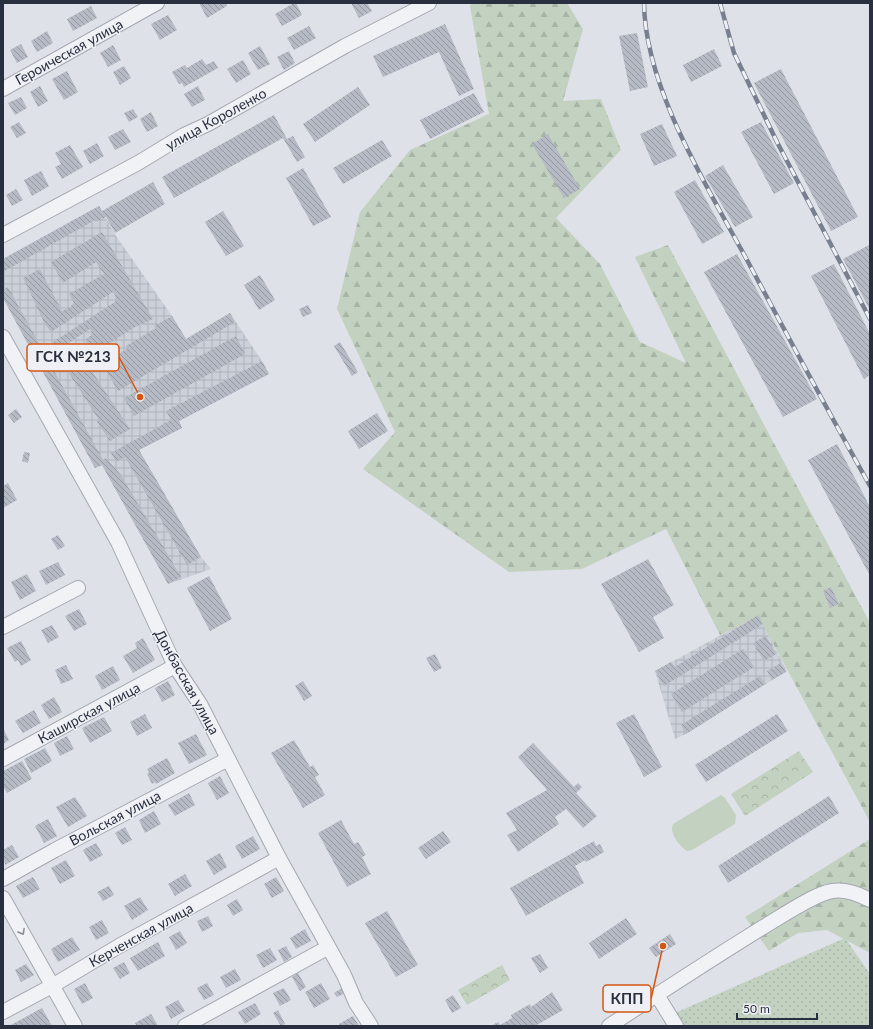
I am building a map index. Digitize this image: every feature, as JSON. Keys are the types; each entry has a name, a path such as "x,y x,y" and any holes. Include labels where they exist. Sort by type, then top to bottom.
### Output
{"street":[{"name":"Героическая улица","path":"3,89 157,3"},
{"name":"улица Короленко","path":"3,236 131,166 184,135 208,124 345,46 429,3"},
{"name":"Донбасская улица","path":"3,337 118,542 175,666 200,704 279,858 327,948 344,975 356,1003 371,1026"},
{"path":"3,627 78,588"},
{"name":"Каширская улица","path":"3,758 175,666"},
{"name":"Вольская улица","path":"3,879 228,759"},
{"name":"Керченская улица","path":"3,1012 279,858"},
{"path":"609,1026 657,994 797,907 831,891 843,890 855,893 870,900"},
{"path":"3,898 75,1026"},
{"path":"185,1026 327,948"},
{"path":"657,994 676,1026"}],"shaded area":[{"path":"99,206 116,236 172,316 186,339 230,313 269,374 179,421 182,428 139,450 201,557 211,569 168,584 102,465 95,468 3,298 3,259"},
{"path":"758,615 787,671 686,734 675,739 655,671"}],"green space":[{"path":"472,3 567,3 583,29 563,101 601,99 621,150 556,218 600,264 640,342 686,363 635,257 668,245 870,623 870,822 758,616 720,635 666,529 582,569 509,572 363,469 395,432 337,309 360,212 410,150 489,114 470,6"},
{"path":"799,751 813,772 745,816 731,794"},
{"path":"721,795 725,798 736,815 735,824 692,850 687,851 676,839 672,831 673,824"},
{"path":"870,839 870,953 827,930 798,933 769,951 745,917"},
{"path":"845,938 870,974 870,1026 683,1026 675,1013"},
{"path":"502,965 510,980 467,1005 458,990"}],"building":[{"path":"199,3 226,3 227,6 207,18"},
{"path":"296,3 302,15 282,26 275,14"},
{"path":"351,3 367,3 372,11 359,18"},
{"path":"91,6 97,18 73,31 67,19"},
{"path":"168,15 177,30 160,40 151,24"},
{"path":"445,24 474,89 459,96 439,52 383,77 373,56"},
{"path":"309,26 316,38 294,50 287,38"},
{"path":"47,31 53,43 37,52 31,41"},
{"path":"637,33 648,87 630,91 619,36"},
{"path":"21,44 28,57 17,63 10,50"},
{"path":"113,45 121,60 108,67 100,53"},
{"path":"260,46 270,64 258,70 248,53"},
{"path":"714,49 722,66 691,82 683,65"},
{"path":"289,51 295,63 284,70 277,57"},
{"path":"202,59 206,65 214,61 218,68 184,87 182,83 179,84 172,72 185,65 187,68"},
{"path":"243,60 251,74 236,83 227,69"},
{"path":"124,66 131,78 120,85 113,72"},
{"path":"781,69 858,217 831,231 754,83"},
{"path":"67,71 78,92 64,100 52,79"},
{"path":"40,86 48,101 38,107 30,92"},
{"path":"198,86 205,100 192,107 184,94"},
{"path":"358,87 370,105 315,142 303,124"},
{"path":"474,93 484,112 430,139 420,120"},
{"path":"21,97 27,108 15,115 8,103"},
{"path":"133,109 138,117 129,122 124,113"},
{"path":"151,112 158,126 147,132 140,119"},
{"path":"274,115 287,139 293,136 305,157 297,162 283,138 174,198 162,177"},
{"path":"19,122 26,133 17,138 10,127"},
{"path":"761,122 794,183 774,194 741,132"},
{"path":"662,124 677,156 654,166 640,134"},
{"path":"123,129 131,142 115,150 108,137"},
{"path":"548,134 580,189 564,198 532,144"},
{"path":"382,140 392,156 343,184 333,168"},
{"path":"97,143 104,156 90,164 83,151"},
{"path":"70,145 83,167 62,179 55,167 61,164 55,153"},
{"path":"723,165 753,217 735,227 705,176"},
{"path":"303,168 331,217 313,226 286,178"},
{"path":"41,171 49,186 32,196 24,180"},
{"path":"695,180 724,232 702,244 674,192"},
{"path":"153,182 165,204 115,233 106,217 96,222 95,220 3,272 3,259 99,206 102,211"},
{"path":"16,189 23,200 12,206 6,195"},
{"path":"223,211 244,246 226,256 205,222"},
{"path":"102,232 153,319 133,328 94,354 85,340 93,334 90,329 58,350 53,342 118,300 113,292 51,332 45,324 23,278 40,269 62,311 69,308 74,303 69,294 104,274 96,262 63,283 51,262"},
{"path":"869,245 870,246 870,310 843,259"},
{"path":"737,254 817,399 783,417 704,272"},
{"path":"834,264 870,334 870,375 864,379 811,276"},
{"path":"260,275 275,300 259,310 244,285"},
{"path":"8,287 103,460 106,458 121,475 181,577 168,584 102,465 95,468 3,298 3,290"},
{"path":"308,305 312,313 303,317 299,309"},
{"path":"230,313 235,322 118,391 102,364 127,349 126,346 156,328 154,326 172,316 186,339"},
{"path":"236,336 245,354 134,416 124,398"},
{"path":"340,342 358,372 352,376 334,346"},
{"path":"78,350 130,429 110,441 97,422 99,420 61,361"},
{"path":"262,361 269,374 179,421 182,428 139,450 201,557 187,565 125,457 116,462 111,453 171,420 166,411"},
{"path":"16,409 22,417 14,423 8,415"},
{"path":"377,413 388,431 359,449 348,431"},
{"path":"837,444 870,507 870,576 808,460"},
{"path":"24,452 30,453 28,463 22,461"},
{"path":"8,483 17,500 3,508 3,486"},
{"path":"58,535 65,546 58,550 51,539"},
{"path":"648,559 674,605 653,617 664,638 639,652 601,584"},
{"path":"58,562 65,575 46,585 39,571"},
{"path":"27,574 36,591 20,600 11,582"},
{"path":"209,576 232,619 210,631 187,588"},
{"path":"831,587 839,604 830,608 823,591"},
{"path":"79,609 87,624 74,631 65,616"},
{"path":"758,615 763,624 664,686 655,671 671,662 675,667"},
{"path":"52,625 59,637 48,643 41,630"},
{"path":"766,636 776,654 764,661 753,643"},
{"path":"143,638 155,660 133,673 123,656 137,648 135,643"},
{"path":"21,641 31,660 21,666 18,660 15,662 7,648"},
{"path":"743,649 754,667 682,712 671,694"},
{"path":"435,654 442,668 434,672 426,658"},
{"path":"781,663 786,672 772,680 767,671"},
{"path":"66,665 73,679 61,684 55,670"},
{"path":"113,666 120,680 102,690 95,676"},
{"path":"760,676 765,684 686,734 681,725"},
{"path":"168,681 175,695 162,702 155,688"},
{"path":"303,681 312,696 304,701 295,686"},
{"path":"54,697 62,712 49,719 41,705"},
{"path":"34,710 41,723 23,733 15,721"},
{"path":"145,714 152,728 137,736 130,722"},
{"path":"634,714 662,767 644,777 616,723"},
{"path":"777,714 788,731 706,782 695,765"},
{"path":"104,717 112,731 90,743 82,728"},
{"path":"3,728 9,740 3,744"},
{"path":"196,734 207,755 189,764 178,743"},
{"path":"67,736 74,749 60,756 54,743"},
{"path":"294,740 310,767 313,765 319,775 315,777 325,795 303,808 271,753"},
{"path":"533,743 574,787 578,783 582,787 576,793 597,816 583,828 566,809 555,817 559,824 518,852 507,835 517,830 506,813 547,790 518,757"},
{"path":"45,748 52,761 31,773 24,759"},
{"path":"167,758 175,773 156,784 155,782 152,784 147,774 149,773 147,769"},
{"path":"22,761 32,779 7,793 3,786 3,771"},
{"path":"220,776 229,793 217,800 208,783"},
{"path":"189,793 195,805 175,816 168,805"},
{"path":"829,796 839,813 728,883 718,866"},
{"path":"75,797 87,816 68,827 56,807"},
{"path":"154,811 161,824 145,833 139,820"},
{"path":"48,819 57,836 44,843 35,826"},
{"path":"341,820 354,844 358,842 366,855 362,857 371,874 347,887 318,833"},
{"path":"125,827 132,840 122,845 115,833"},
{"path":"443,831 451,842 426,859 418,848"},
{"path":"253,836 260,849 242,859 235,846"},
{"path":"594,841 596,846 600,844 604,852 575,866 584,883 526,916 510,888"},
{"path":"96,843 103,855 90,862 83,850"},
{"path":"12,845 19,857 5,865 3,850"},
{"path":"220,853 227,867 214,875 206,861"},
{"path":"66,860 75,876 60,884 51,868"},
{"path":"185,874 192,886 175,896 168,884"},
{"path":"33,877 40,889 23,898 16,886"},
{"path":"276,877 284,891 272,898 264,884"},
{"path":"109,886 114,895 103,901 97,892"},
{"path":"140,897 148,910 132,920 124,906"},
{"path":"237,899 243,910 233,916 227,905"},
{"path":"387,911 418,965 396,977 365,923"},
{"path":"208,916 213,926 202,932 197,921"},
{"path":"626,918 637,934 599,959 589,943"},
{"path":"102,920 109,933 96,940 89,927"},
{"path":"305,929 311,941 296,949 290,938"},
{"path":"180,931 187,943 176,950 169,937"},
{"path":"670,934 676,944 656,957 649,948"},
{"path":"72,937 80,950 58,962 51,949"},
{"path":"158,942 165,956 138,971 130,958"},
{"path":"286,946 292,957 284,962 278,950"},
{"path":"270,948 277,960 263,968 256,955"},
{"path":"540,954 548,968 540,973 531,958"},
{"path":"124,962 130,973 120,979 113,968"},
{"path":"26,964 34,975 21,982 15,970"},
{"path":"235,969 241,980 226,988 220,977"},
{"path":"298,973 306,987 300,991 292,977"},
{"path":"85,983 93,998 82,1004 74,989"},
{"path":"207,983 214,995 204,1000 197,988"},
{"path":"321,983 330,999 314,1008 305,992"},
{"path":"284,988 291,1000 280,1006 273,993"},
{"path":"342,988 345,993 337,997 334,993"},
{"path":"552,992 563,1010 535,1026 491,1026 498,1022 500,1025 512,1018 511,1015 530,1004 531,1007"},
{"path":"453,995 461,1008 452,1013 445,1000"},
{"path":"178,1000 185,1011 171,1019 165,1007"},
{"path":"255,1003 261,1014 245,1024 238,1012"},
{"path":"42,1008 52,1026 9,1026"},
{"path":"278,1010 285,1024 281,1026 273,1013"},
{"path":"151,1014 158,1026 137,1026 135,1023"},
{"path":"353,1016 359,1026 340,1026 339,1024"}],"railway":[{"path":"644,3 647,35 655,69 666,102 681,136 714,201 870,486"},
{"path":"720,3 734,53 777,142 870,319"}],"place":[{"name":"ГСК №213","path":"140,397"},
{"name":"КПП","path":"663,946"}]}
